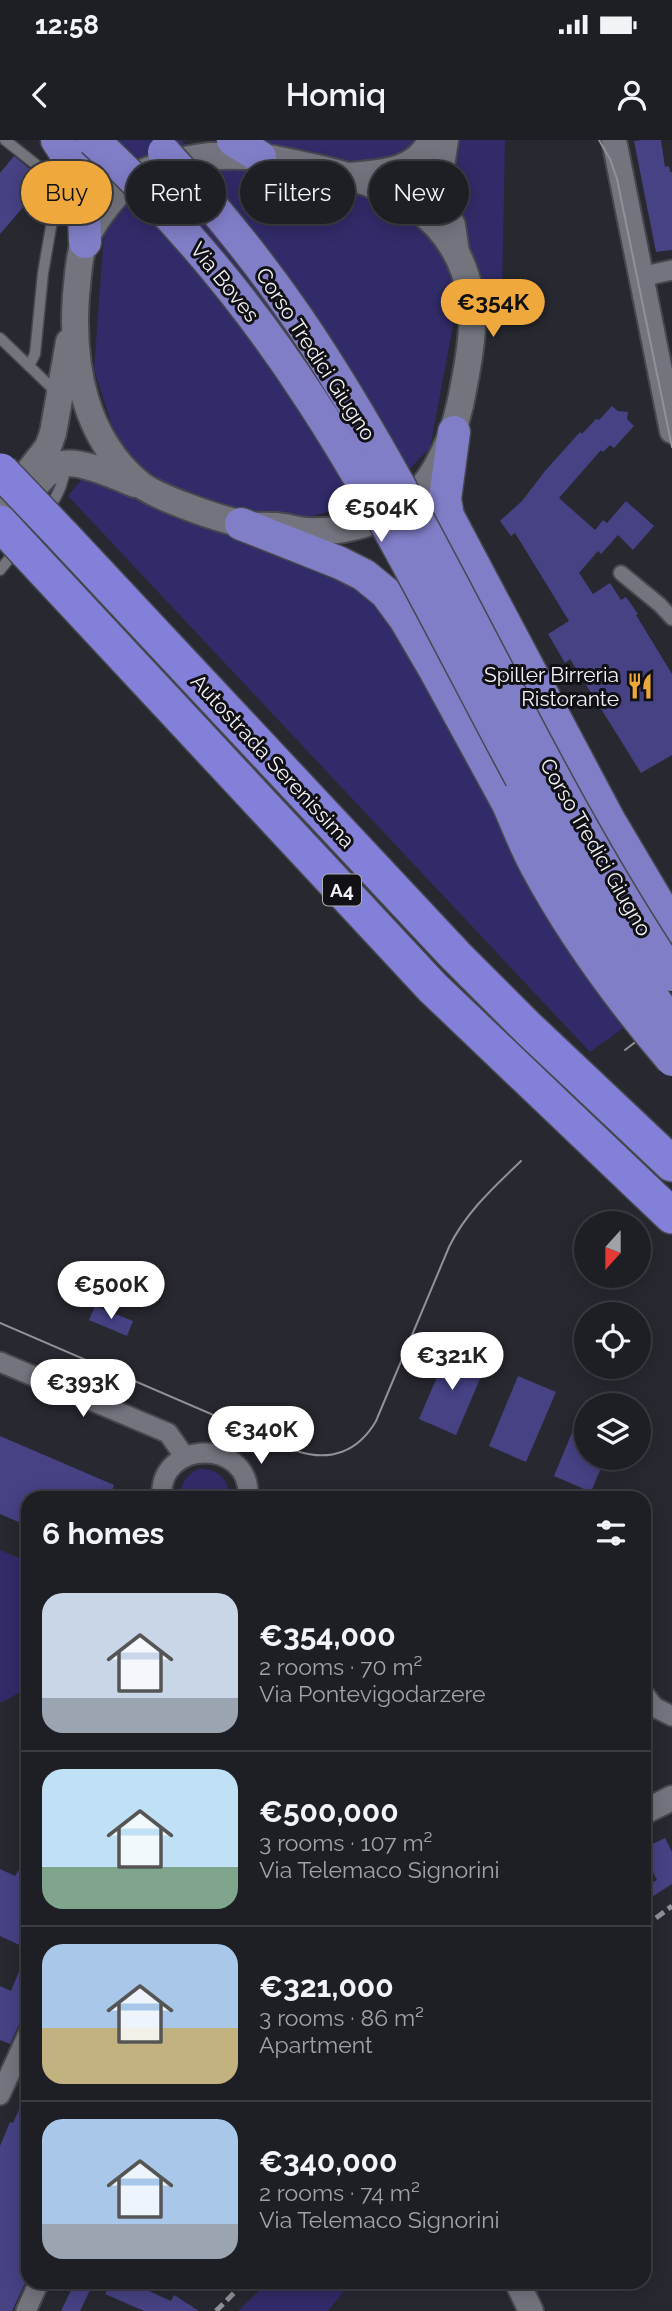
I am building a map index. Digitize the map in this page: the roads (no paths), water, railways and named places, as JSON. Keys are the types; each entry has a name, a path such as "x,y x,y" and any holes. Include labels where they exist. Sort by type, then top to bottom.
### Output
{"highway":[{"path":"57,140 71,161"},
{"name":"Via Boves","path":"93,140 159,204 210,261 268,336"},
{"path":"233,140 260,157"},
{"name":"Corso Tredici Giugno","path":"158,146 203,194 243,244 288,304 334,374 393,476 585,833 629,909 672,975"},
{"path":"84,224 85,242"},
{"name":"Corso Tredici Giugno","path":"268,336 313,401 369,494 594,908 672,1024"},
{"path":"454,432 445,499 448,516 609,820 672,926"},
{"name":"Autostrada Serenissima","path":"1,470 21,540 433,988 672,1216"},
{"path":"242,524 340,563 363,575 386,593 405,619 436,672 507,802 536,866 592,959 617,995 672,1060"},
{"name":"Autostrada Serenissima","path":"21,540 672,1164"}],"main road":[{"path":"81,140 82,161"},
{"path":"117,140 128,161"},
{"path":"177,161 209,156 260,157 280,161"},
{"path":"21,540 37,484 50,471 66,464 82,466 144,487 242,524 305,531 336,531 371,523 404,507 427,483 454,432 467,360 472,302 465,270 457,253 414,205 381,187 355,177"},
{"path":"0,508 48,447 59,404 73,323 79,264 85,242 108,205 126,186"},
{"path":"73,323 80,377 89,412 115,460 144,487"}],"street":[{"path":"355,174 399,168 415,151 423,152 430,140"},
{"path":"446,140 441,173 442,187 444,202 453,225 457,253"},
{"path":"614,140 672,431"},
{"path":"640,276 672,270"},
{"path":"621,573 672,618"},
{"path":"0,1362 168,1433 185,1457"},
{"path":"163,1491 165,1478 173,1466 198,1452 212,1452 226,1457 237,1466 245,1478 247,1491"},
{"path":"651,1703 672,1716"},
{"path":"651,1808 672,1798"},
{"path":"0,2095 14,2063"},
{"path":"26,2311 36,2289"},
{"path":"520,2289 531,2311"}],"lane":[{"path":"5,140 48,174 57,191 43,272 34,354 29,366"},
{"path":"0,338 51,387 59,404"},
{"path":"21,540 61,489 66,464"}],"tram line":[{"path":"599,140 617,179 672,447"},
{"path":"625,1050 672,1014"},
{"path":"0,1323 297,1451 321,1455 342,1452 361,1440 376,1421 456,1234 481,1201 521,1161"}],"railway":[{"path":"651,1922 672,1906"},
{"path":"216,2311 238,2289"}],"place":[{"name":"Spiller Birreria Ristorante","path":"640,686"}]}
